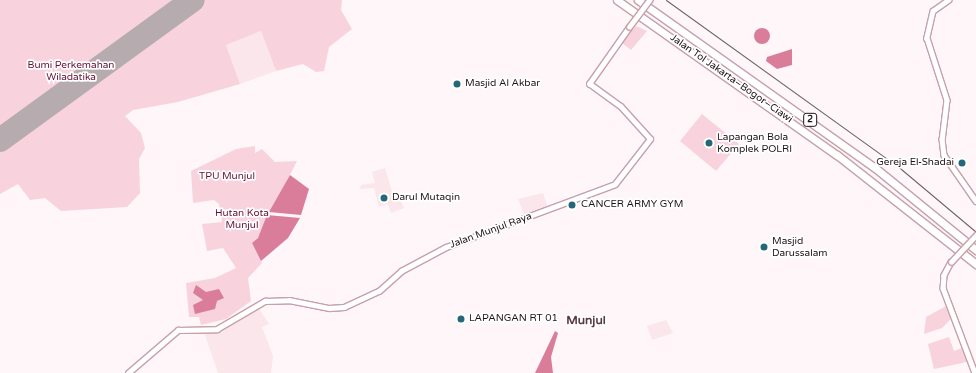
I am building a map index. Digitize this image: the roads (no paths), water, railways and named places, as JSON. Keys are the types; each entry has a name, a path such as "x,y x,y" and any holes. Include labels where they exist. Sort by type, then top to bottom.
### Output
{"highway":[{"name":"Jalan Tol Jakarta–Bogor–Ciawi","path":"617,0 842,159 976,264"},
{"name":"Jalan Tol Jakarta–Bogor–Ciawi","path":"638,0 874,167 976,250"}],"street":[{"name":"Jalan Munjul Raya","path":"128,373 173,333 188,330 218,329 265,301 289,300 337,308 354,303 379,291 401,271 446,247 611,187 650,142 645,132 624,109 590,84 648,0"},
{"path":"949,0 933,11 927,38 947,100 942,139 945,158 976,201"},
{"path":"975,373 944,288 944,275 951,262 976,234"}],"tram line":[{"path":"666,0 901,169 976,232"}],"place":[{"name":"Masjid Al Akbar","path":"457,84"},
{"name":"Lapangan Bola Komplek POLRI","path":"709,143"},
{"name":"Gereja El-Shadai","path":"962,163"},
{"name":"Darul Mutaqin","path":"384,198"},
{"name":"CANCER ARMY GYM","path":"572,205"},
{"name":"Masjid Darussalam","path":"764,247"},
{"name":"LAPANGAN RT 01","path":"461,319"}],"district":[{"name":"Munjul","path":"586,321"}],"park label":[{"name":"Bumi Perkemahan Wiladatika","path":"71,70"},
{"name":"TPU Munjul","path":"227,177"},
{"name":"Hutan Kota Munjul","path":"242,218"}]}
